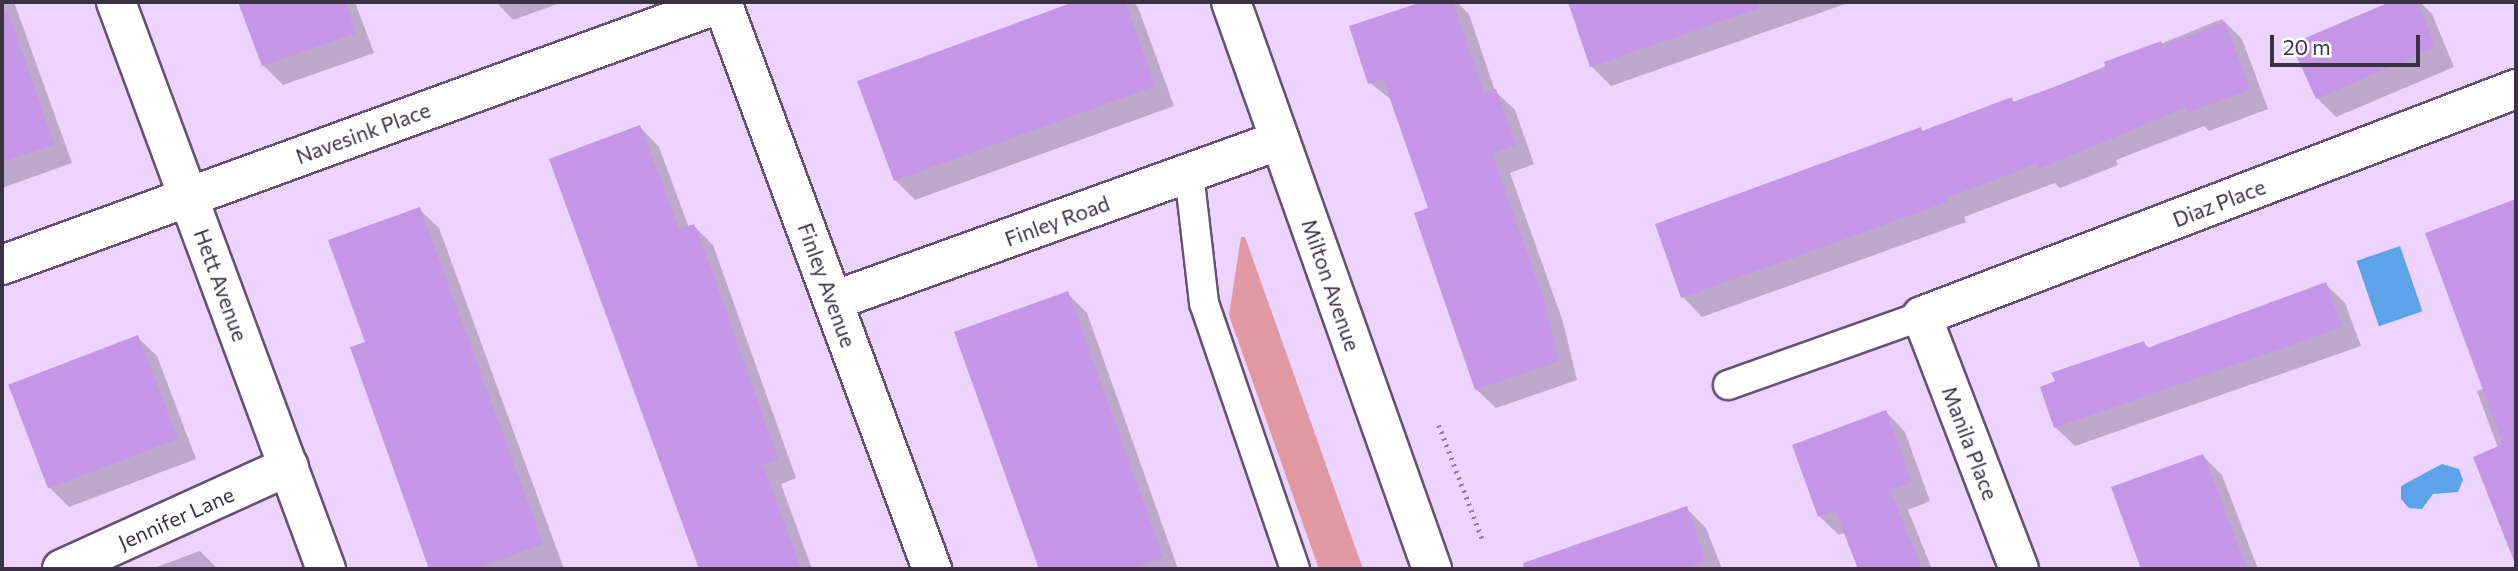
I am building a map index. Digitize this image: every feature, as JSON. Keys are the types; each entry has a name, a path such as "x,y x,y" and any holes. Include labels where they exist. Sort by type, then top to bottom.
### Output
{"street":[{"name":"Hett Avenue","path":"116,2 326,569"},
{"name":"Navesink Place","path":"2,265 723,2"},
{"name":"Finley Avenue","path":"723,2 932,569"},
{"name":"Milton Avenue","path":"1231,2 1432,569"},
{"name":"Diaz Place","path":"1922,316 2516,89"},
{"name":"Finley Road","path":"833,301 1280,140"},
{"name":"Manila Place","path":"1922,316 2019,569"},
{"name":"Jennifer Lane","path":"62,569 289,466"}],"lane":[{"path":"1189,173 1204,303 1294,569"},
{"path":"1728,385 1922,316"}],"path":[{"path":"1439,425 1483,541"}],"shaded area":[{"path":"1241,237 1245,237 1363,569 1319,569 1229,315"}],"water":[{"path":"2400,246 2422,311 2379,326 2357,261"},
{"path":"2442,464 2459,469 2463,480 2458,492 2433,494 2422,509 2409,508 2401,499 2401,486"}],"building":[{"path":"238,2 345,2 356,33 262,66"},
{"path":"1074,2 1125,2 1155,86 894,181 857,81"},
{"path":"1422,2 1453,2 1484,93 1496,89 1516,145 1492,153 1544,301 1559,361 1475,390 1414,213 1428,208 1383,79 1368,84 1349,26"},
{"path":"1568,2 1758,2 1759,8 1590,67"},
{"path":"2390,2 2417,2 2436,47 2316,99 2291,44"},
{"path":"8,12 54,144 2,162 2,13"},
{"path":"2225,22 2250,90 2188,112 2186,107 2039,169 2036,164 1946,198 1947,202 1681,298 1655,224 1921,127 1922,131 2012,97 2013,102 2106,68 2104,62 2161,41 2163,46"},
{"path":"640,125 679,229 694,224 713,274 778,459 763,464 801,569 699,569 549,159"},
{"path":"2516,199 2514,561 2473,457 2503,444 2425,233"},
{"path":"420,207 543,544 474,569 429,569 350,347 365,342 328,240"},
{"path":"2326,282 2342,327 2054,428 2040,387 2055,381 2051,373 2144,341 2147,348"},
{"path":"1068,291 1163,557 1131,569 1039,569 954,332"},
{"path":"138,335 178,439 48,488 8,385"},
{"path":"1886,410 1912,482 1890,490 1922,569 1858,569 1835,510 1818,517 1792,445"},
{"path":"2203,454 2247,569 2141,569 2111,487"},
{"path":"1687,506 1705,561 1681,569 1524,569 1523,563"}]}
